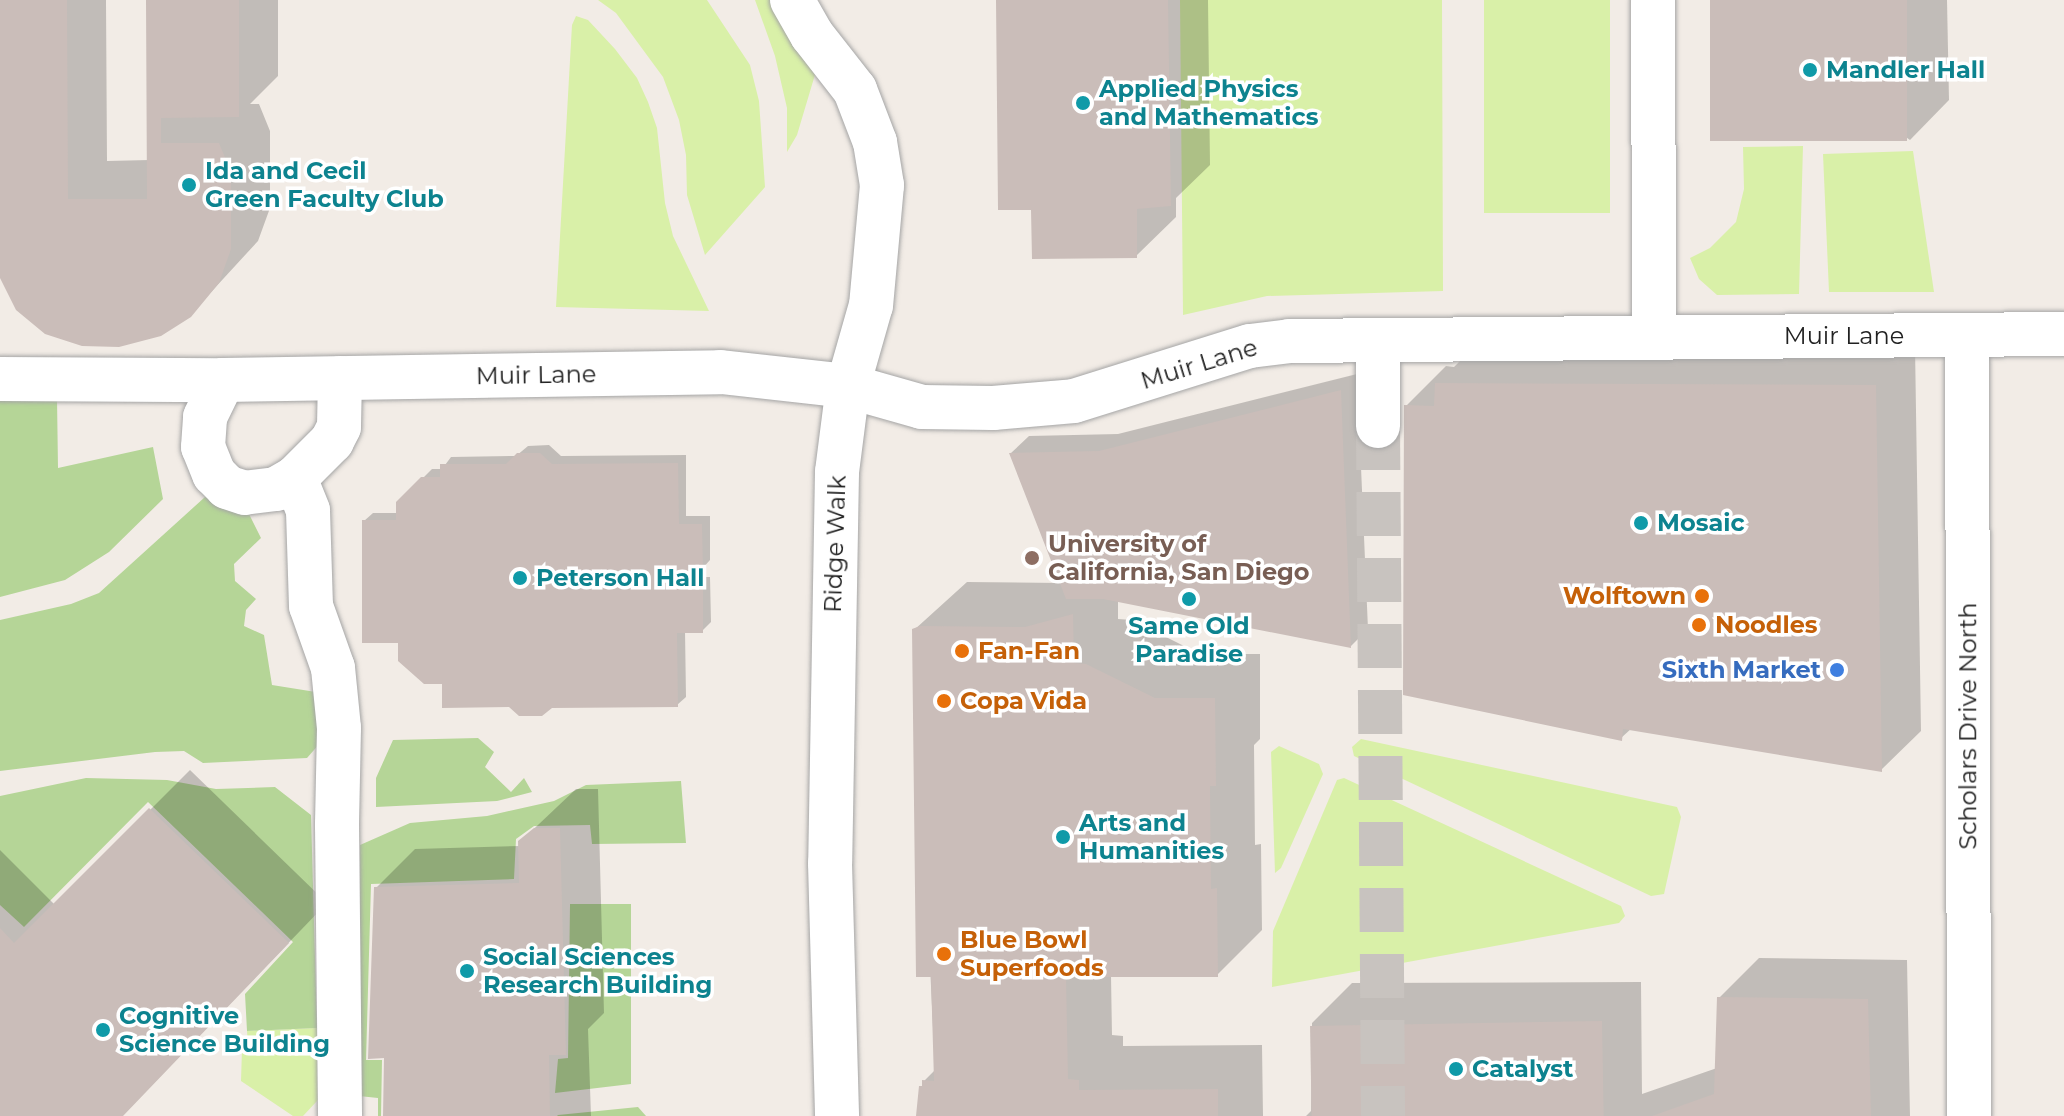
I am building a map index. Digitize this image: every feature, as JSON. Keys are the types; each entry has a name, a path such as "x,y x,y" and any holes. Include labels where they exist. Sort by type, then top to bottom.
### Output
{"street":[{"name":"Ridge Walk","path":"792,0 812,35 855,90 875,142 882,185 871,305 848,386 837,472 830,863 837,1116"},
{"path":"1653,0 1654,337"},
{"name":"Muir Lane","path":"340,378 721,372 848,386 922,407 1014,407 1074,401 1250,346 1289,341 2064,334"},
{"name":"Scholars Drive North","path":"1967,335 1969,1116"},
{"path":"1378,341 1378,426"},
{"path":"0,379 340,378 339,427 332,441 295,478 276,489 245,493 227,487 214,474 203,447 205,417 223,380"},
{"path":"295,478 308,511 311,606 333,668 339,728 340,1116"}],"green space":[{"path":"598,0 707,0 750,65 759,101 765,187 705,255 687,195 686,155 679,120 663,77 616,13"},
{"path":"755,0 772,0 817,68 797,135 787,152 787,108 775,56"},
{"path":"1180,0 1442,0 1443,291 1267,296 1183,315"},
{"path":"1484,0 1610,0 1610,213 1484,213"},
{"path":"576,16 588,20 615,49 637,78 648,102 657,128 665,203 673,236 709,311 556,307 572,25"},
{"path":"1803,146 1799,294 1717,295 1699,279 1690,258 1710,248 1736,222 1744,189 1743,147"},
{"path":"1913,151 1934,292 1829,292 1823,154"},
{"path":"57,398 58,468 153,447 163,499 109,552 65,580 0,597 0,401"},
{"path":"205,497 249,514 261,538 234,564 235,581 256,599 246,610 244,626 264,635 272,685 322,693 321,742 307,758 203,763 184,751 155,752 0,771 0,620 71,604 99,593"},
{"path":"478,738 494,752 485,767 511,792 524,778 532,792 497,801 376,807 376,778 393,740"},
{"path":"1361,739 1677,807 1681,817 1664,894 1651,896 1354,756 1352,747"},
{"path":"1279,746 1319,764 1323,774 1281,868 1275,873 1271,752"},
{"path":"86,778 167,780 216,789 275,787 311,815 317,1028 247,1031 245,994 293,942 148,802 24,927 0,905 0,796"},
{"path":"1344,778 1621,906 1625,916 1619,923 1272,987 1273,931 1337,780"},
{"path":"681,781 686,843 592,844 590,825 534,826 516,839 514,879 371,884 366,1060 382,1060 381,1116 378,1116 378,1098 359,1096 360,845 410,823 487,816 554,801 586,785"},
{"path":"570,904 631,904 631,1084 555,1093 558,1059 568,1058"},
{"path":"317,1028 318,1100 303,1116 293,1116 241,1081 242,1049 248,1045 247,1031"},
{"path":"638,1107 646,1116 557,1116 558,1115"}],"building":[{"name":"Ida and Cecil Green Faculty Club","path":"0,0 67,0 68,199 147,199 146,0 239,0 239,117 161,118 161,143 219,143 231,172 231,249 219,283 191,317 161,336 119,347 82,346 45,334 16,310 0,278"},
{"name":"Applied Physics and Mathematics","path":"996,0 1168,0 1171,206 1137,209 1137,258 1032,259 1031,210 998,210"},
{"name":"Mandler Hall","path":"1710,0 1907,0 1907,141 1710,141"},
{"name":"Mosaic","path":"1435,383 1876,385 1882,772 1623,729 1622,741 1403,695 1404,405 1434,406"},
{"path":"1341,390 1351,648 1103,599 1066,599 1009,453 1099,451"},
{"name":"Peterson Hall","path":"517,453 540,453 552,464 678,463 679,524 702,524 703,571 677,572 677,584 703,584 703,633 677,633 678,707 552,708 542,716 519,716 509,707 442,708 442,684 424,684 398,661 398,643 362,643 362,520 396,520 396,502 421,477 440,477 440,464 506,464"},
{"name":"Arts and Humanities","path":"1073,614 1074,663 1086,664 1155,698 1215,698 1216,786 1210,786 1211,889 1217,888 1218,977 1066,977 1068,1079 1079,1080 1079,1090 1218,1089 1218,1116 916,1116 922,1080 934,1081 931,977 916,977 912,629 920,626 1025,627"},
{"name":"Cognitive Science Building","path":"149,808 289,943 123,1116 0,1116 0,928 14,943"},
{"name":"Social Sciences Research Building","path":"534,828 560,828 566,1055 549,1055 550,1116 383,1116 384,1058 368,1059 374,887 519,883 518,841"},
{"path":"1717,997 1868,999 1871,1116 1652,1116 1714,1094"},
{"name":"Catalyst","path":"1602,1021 1604,1116 1312,1116 1310,1026"}],"tunnel":[{"path":"1378,426 1383,1116"}],"place":[{"name":"Mandler Hall","path":"1810,70"},
{"name":"Applied Physics and Mathematics","path":"1083,103"},
{"name":"Ida and Cecil Green Faculty Club","path":"189,185"},
{"name":"Mosaic","path":"1641,523"},
{"name":"University of California, San Diego","path":"1032,558"},
{"name":"Peterson Hall","path":"520,578"},
{"name":"Wolftown","path":"1702,596"},
{"name":"Same Old Paradise","path":"1189,599"},
{"name":"Noodles","path":"1699,625"},
{"name":"Fan-Fan","path":"962,651"},
{"name":"Sixth Market","path":"1837,670"},
{"name":"Copa Vida","path":"944,701"},
{"name":"Arts and Humanities","path":"1063,837"},
{"name":"Blue Bowl Superfoods","path":"944,954"},
{"name":"Social Sciences Research Building","path":"467,971"},
{"name":"Cognitive Science Building","path":"103,1030"},
{"name":"Catalyst","path":"1456,1069"}]}
